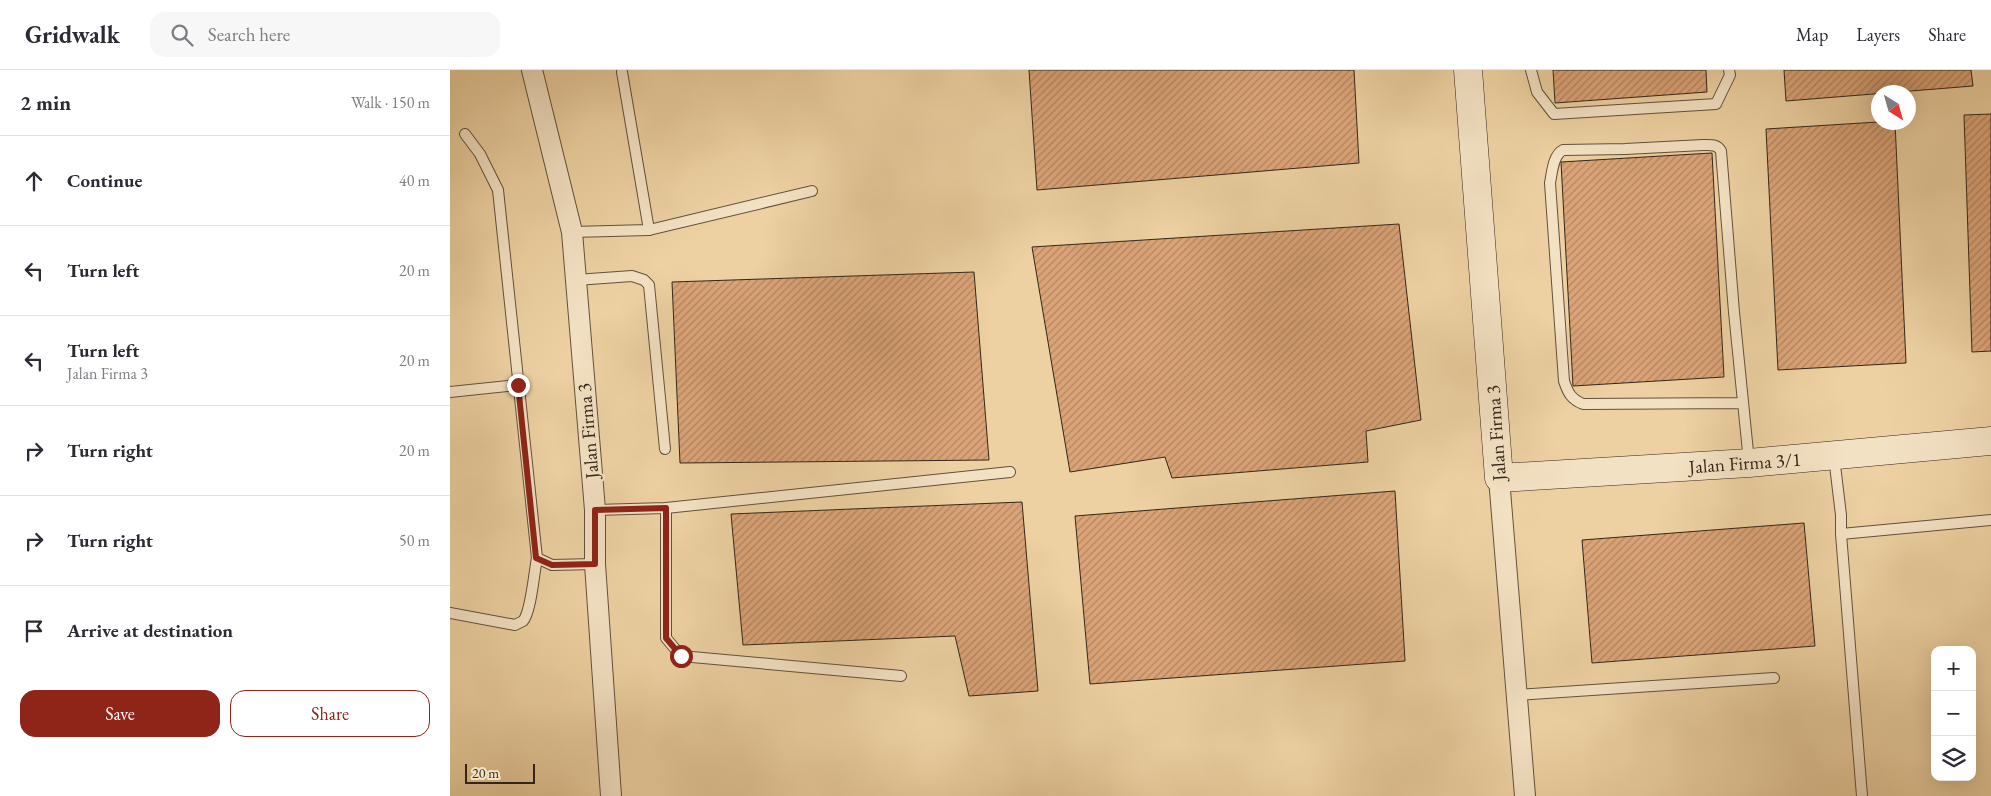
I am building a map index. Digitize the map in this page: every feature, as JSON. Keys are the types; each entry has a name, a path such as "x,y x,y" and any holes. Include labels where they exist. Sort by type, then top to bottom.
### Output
{"street":[{"name":"Jalan Firma 3","path":"532,70 572,232 595,510 595,564 611,796"},
{"name":"Jalan Firma 3","path":"1468,70 1515,695 1525,796"},
{"name":"Jalan Firma 3/1","path":"1499,478 1749,463 1991,441"}],"lane":[{"path":"1531,70 1537,92 1554,114 1716,104 1730,75 1729,70"},
{"path":"622,72 649,230"},
{"path":"450,613 515,625 523,621 530,608 529,600 536,558 498,190 480,154 465,134"},
{"path":"1743,403 1583,404 1576,402 1568,393 1564,381 1550,184 1555,161 1560,151 1703,145 1714,145 1720,148 1749,463"},
{"path":"572,232 649,230 812,192"},
{"path":"576,280 632,276 644,280 648,285 665,449"},
{"path":"450,392 518,385"},
{"path":"1834,456 1841,515 1862,796"},
{"path":"595,510 666,508 1010,472"},
{"path":"666,508 666,638 681,656 901,676"},
{"path":"1841,534 1991,520"},
{"path":"536,558 552,565 595,564"},
{"path":"1515,695 1774,678"}],"building":[{"path":"1029,70 1354,70 1359,163 1037,190"},
{"path":"1553,70 1706,70 1707,92 1555,103"},
{"path":"1784,70 1971,70 1973,86 1916,91 1916,85 1871,85 1871,94 1786,101"},
{"path":"1991,114 1991,351 1972,352 1964,115"},
{"path":"1871,122 1871,130 1895,130 1906,363 1778,370 1766,129"},
{"path":"1712,153 1724,377 1573,386 1561,162"},
{"path":"1399,224 1421,420 1366,431 1368,462 1172,478 1165,457 1070,472 1032,247"},
{"path":"974,272 989,460 680,463 672,282"},
{"path":"1395,491 1405,661 1090,684 1075,516"},
{"path":"1022,502 1038,691 969,696 955,636 743,645 731,514"},
{"path":"1804,523 1815,646 1592,663 1582,540"}],"route":[{"path":"518,385 536,558 552,565 595,564 595,510 666,508 666,638 681,656"}]}
